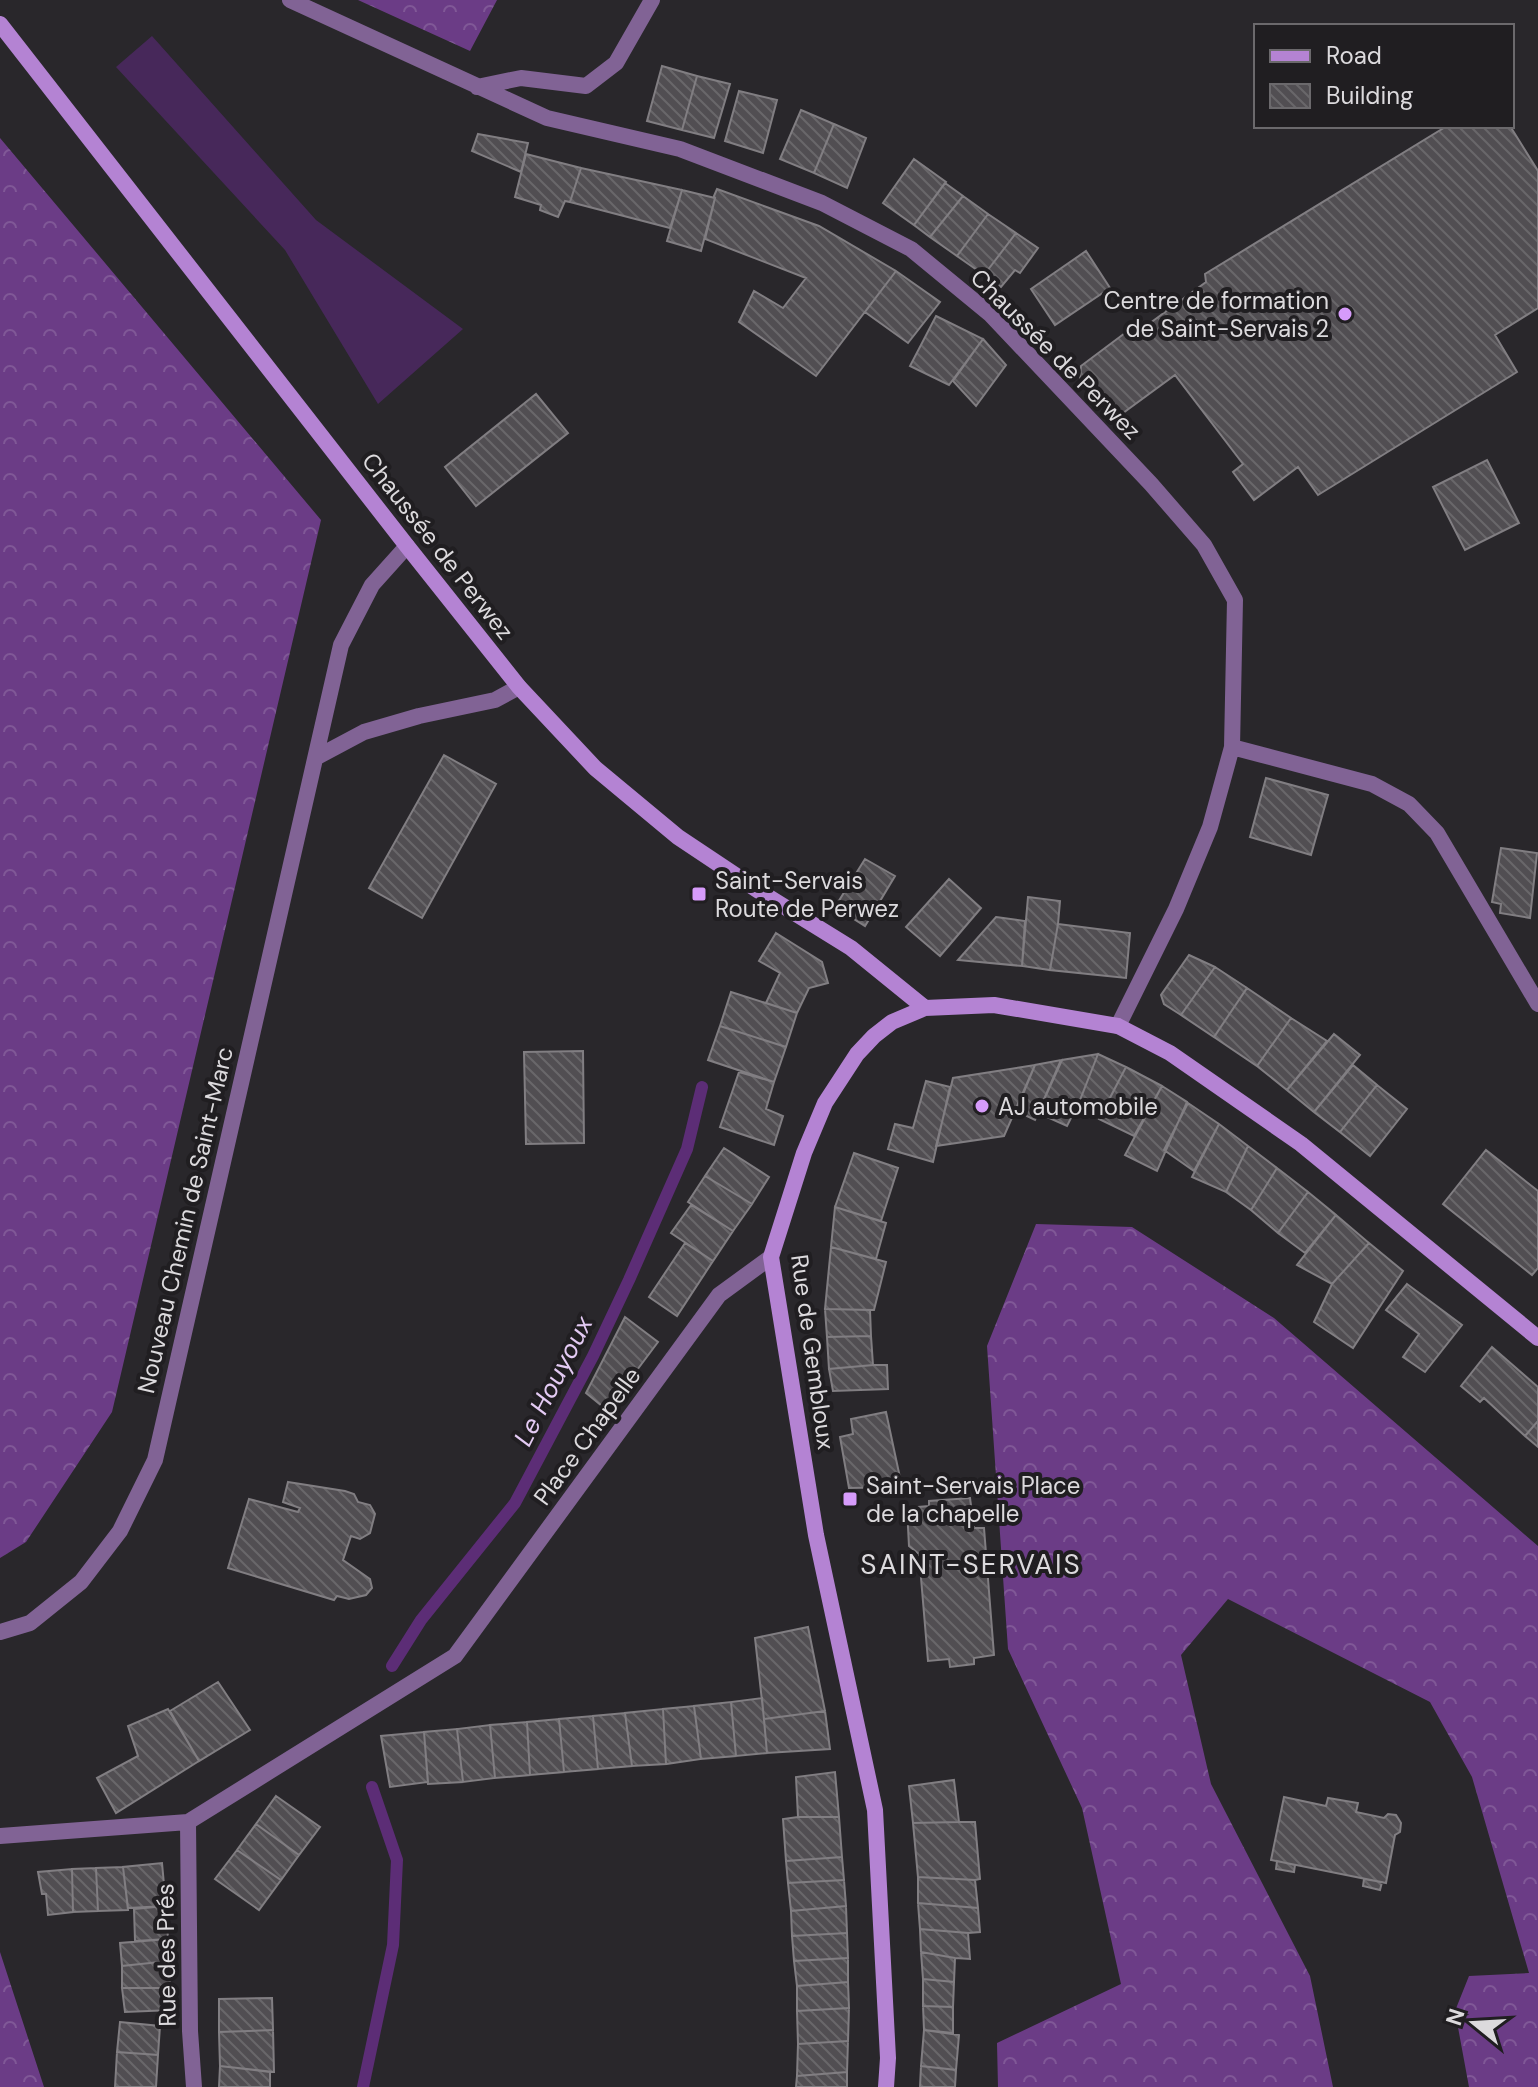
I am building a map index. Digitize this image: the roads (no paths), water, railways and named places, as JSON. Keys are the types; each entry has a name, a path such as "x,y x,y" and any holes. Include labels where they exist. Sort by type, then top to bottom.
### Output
{"main road":[{"name":"Chaussée de Perwez","path":"0,24 519,687 595,768 678,837 851,948 925,1008"},
{"name":"Rue de Gembloux","path":"886,2087 888,2058 875,1810 816,1535 771,1257 804,1153 825,1103 857,1054 892,1022 925,1008 994,1005 1118,1026 1170,1053 1301,1144 1538,1338"}],"street":[{"name":"Chaussée de Perwez","path":"290,0 547,118 680,149 822,203 911,249 990,314 1151,484 1204,545 1235,600 1232,747 1210,827 1176,909 1118,1026"},
{"path":"477,87 521,78 586,86 616,63 652,0"},
{"name":"Nouveau Chemin de Saint-Marc","path":"0,1632 30,1623 81,1582 120,1531 155,1460 341,645 372,585 407,546"},
{"path":"317,757 364,732 419,716 495,700 519,687"},
{"path":"1232,747 1372,784 1409,804 1437,833 1538,1004"},
{"name":"Place Chapelle","path":"188,1822 455,1656 719,1295 771,1257"},
{"path":"0,1836 188,1822"},
{"name":"Rue des Prés","path":"188,1822 192,2081"}],"waterway":[{"name":"Le Houyoux","path":"392,1666 421,1620 515,1503 593,1356 629,1280 687,1149 702,1087"},
{"name":"Le Houyoux","path":"363,2087 393,1945 397,1860 372,1787"}],"place":[{"name":"Centre de formation de Saint-Servais 2","path":"1345,314"},
{"name":"Saint-Servais Route de Perwez","path":"699,894"},
{"name":"AJ automobile","path":"982,1106"},
{"name":"Saint-Servais Place de la chapelle","path":"850,1499"}],"district":[{"name":"SAINT-SERVAIS","path":"971,1564"}]}
